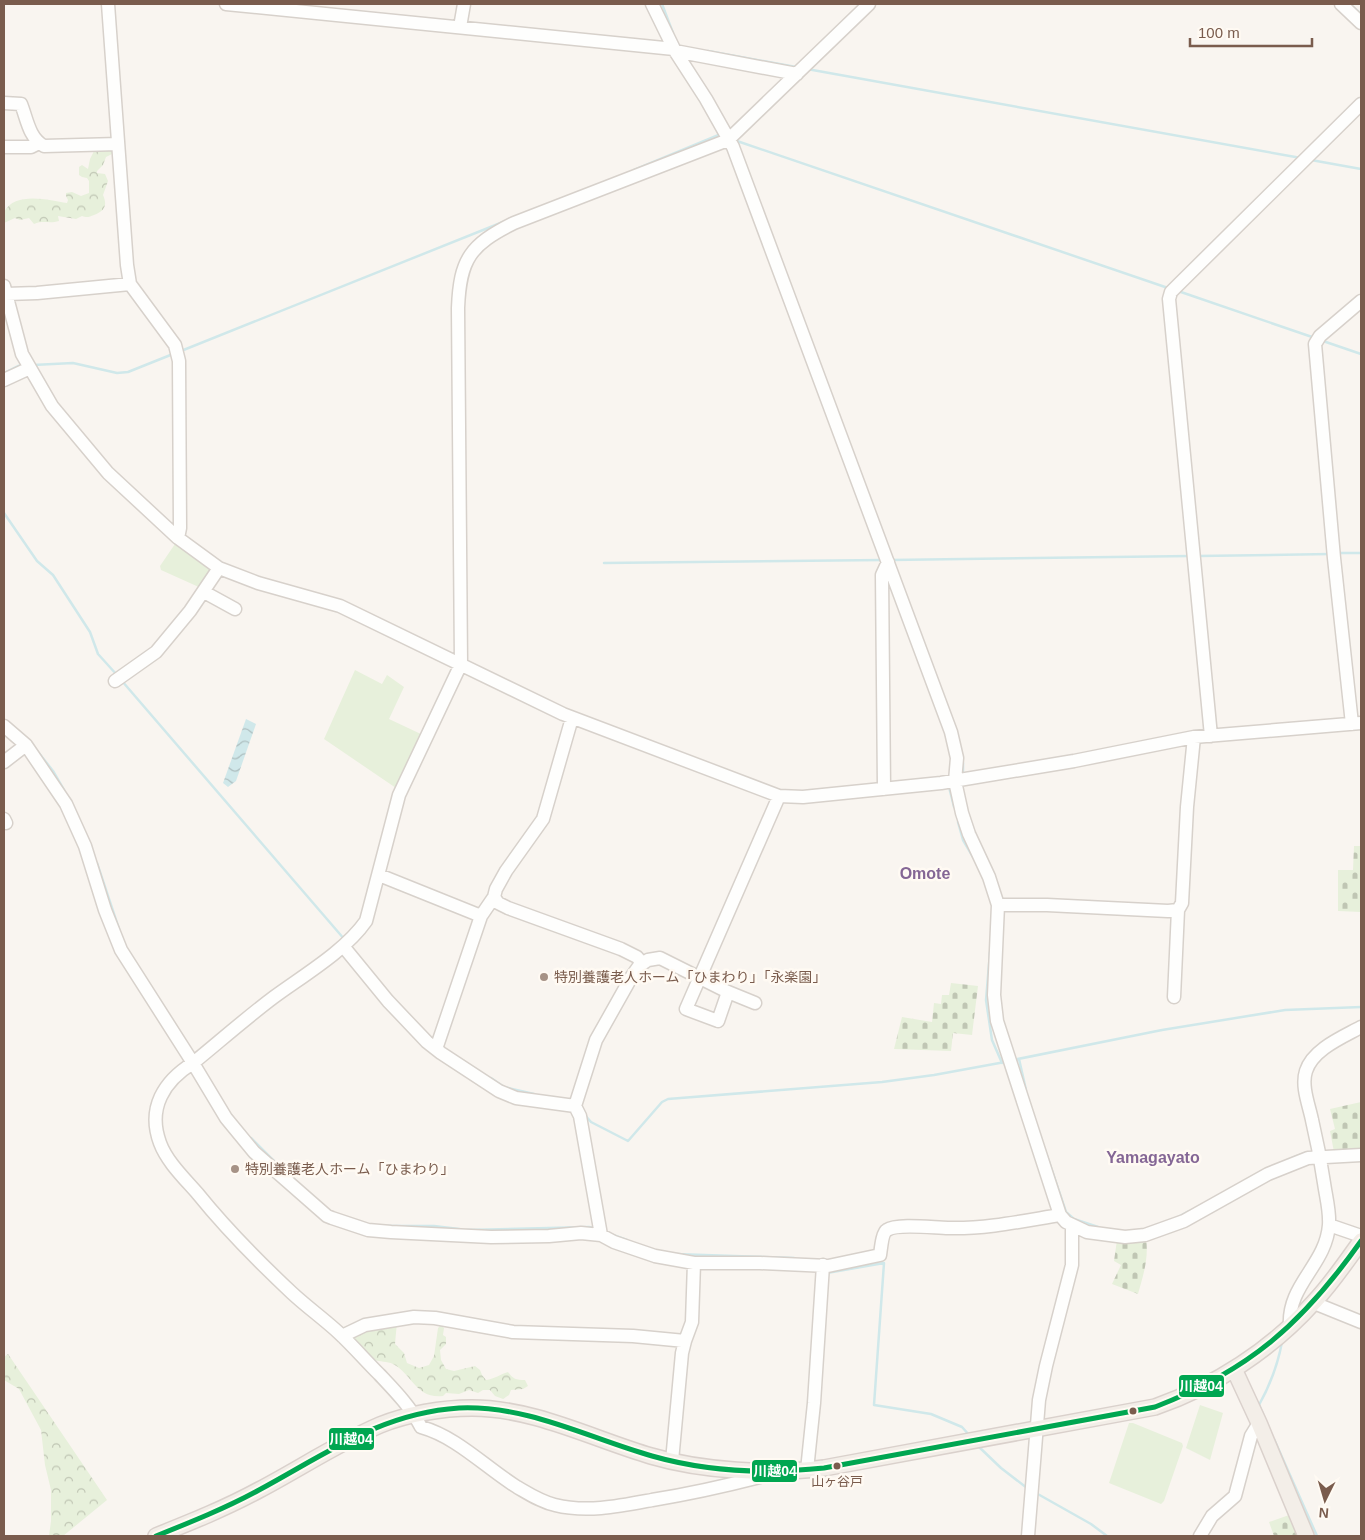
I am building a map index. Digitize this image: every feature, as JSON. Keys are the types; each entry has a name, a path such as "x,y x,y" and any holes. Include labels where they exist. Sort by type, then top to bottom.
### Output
{"main road":[{"path":"156,1536 200,1518 259,1490 382,1424 433,1412 472,1408 510,1412 672,1461 727,1468 773,1471 807,1470 1155,1407 1194,1392 1234,1369 1290,1326 1314,1303 1361,1241"},
{"path":"1234,1369 1306,1536"}],"street":[{"path":"108,4 127,265 130,284 175,345 179,361 180,528 178,538"},
{"path":"226,4 674,50 797,74"},
{"path":"460,28 464,4"},
{"path":"652,4 674,50 710,106 736,156 952,732 957,758 955,781 962,813 969,834 989,877 998,905 994,995 997,1021 1060,1215 1072,1226 1087,1232 1125,1237 1145,1235 1184,1221 1268,1174 1308,1158 1361,1155"},
{"path":"773,1471 760,1477 686,1495 597,1509 554,1505 535,1497 489,1469 458,1444 436,1431 421,1427 397,1392 342,1336 294,1295 231,1233 168,1158 160,1144 155,1123 160,1097 164,1088 181,1070 193,1063 267,1002 343,946 358,932 366,921 399,795 461,664 458,308 459,282 468,258 481,242 514,223 728,140 869,4"},
{"path":"1341,4 1361,23"},
{"path":"4,103 21,104 31,133 44,146 118,144"},
{"path":"1210,736 1169,299 1171,292 1361,104"},
{"path":"4,147 31,147 39,143"},
{"path":"130,284 45,292 5,290 20,347 52,406 108,473 178,538 219,568 258,583 340,606 572,718 779,796 803,797 955,781 1074,761 1194,737 1357,724 1334,558 1315,344 1320,336 1361,300"},
{"path":"4,380 30,368"},
{"path":"884,789 882,575 888,562"},
{"path":"115,681 156,652 190,611 219,568"},
{"path":"204,592 235,609"},
{"path":"436,1049 481,916 494,897 496,889 510,865 543,819 572,718"},
{"path":"4,726 26,745 66,804 85,846 105,910 121,950 226,1118 254,1152 327,1216 345,1224 368,1230 466,1236 549,1236 581,1233 601,1235 654,1256 694,1263 760,1262 823,1266 880,1255 884,1233 886,1230 898,1226 984,1227 1060,1215"},
{"path":"1174,997 1178,910 1182,903 1186,816 1194,737"},
{"path":"4,762 26,745"},
{"path":"728,992 718,1021 686,1009 779,796"},
{"path":"379,875 481,916"},
{"path":"494,897 498,903 508,908 621,949 637,957 642,963"},
{"path":"998,905 1057,905 1178,910"},
{"path":"343,946 388,1001 436,1049 499,1090 516,1098 575,1106"},
{"path":"601,1235 580,1116 575,1106 596,1040 632,976 642,963 660,958 728,992 755,1003"},
{"path":"1290,1326 1289,1316 1298,1288 1319,1258 1326,1241 1329,1225 1329,1208 1306,1091 1306,1072 1314,1058 1323,1050 1361,1027"},
{"path":"1329,1225 1361,1236"},
{"path":"1028,1536 1036,1429 1042,1380 1072,1265 1072,1226"},
{"path":"672,1461 685,1341 692,1322 694,1263"},
{"path":"807,1470 814,1402 823,1266"},
{"path":"1314,1303 1361,1322"},
{"path":"342,1336 365,1325 414,1317 435,1318 513,1332 633,1336 685,1341"},
{"path":"1200,1536 1212,1516 1235,1496 1251,1436 1258,1423"}],"green space":[{"path":"96,147 113,150 112,154 106,157 103,165 97,171 97,173 105,174 108,181 103,195 105,205 100,212 89,217 82,216 76,219 58,216 59,221 56,222 34,224 29,218 20,220 15,218 4,223 4,212 9,205 16,201 33,198 67,203 66,193 72,192 81,196 89,193 89,181 87,178 79,175 79,167 82,165 88,169 90,159"},
{"path":"175,544 214,572 201,588 161,570 160,566"},
{"path":"355,670 382,684 387,675 404,687 389,719 423,735 396,788 324,739"},
{"path":"1354,846 1361,846 1361,912 1338,911 1338,870 1353,870"},
{"path":"951,983 978,986 972,1035 953,1033 951,1051 894,1049 902,1017 932,1022 934,1003 941,1004 942,995 949,995"},
{"path":"1361,1102 1361,1151 1334,1152 1330,1131 1335,1129 1330,1109"},
{"path":"1146,1239 1144,1274 1138,1294 1112,1284 1121,1265 1114,1261 1117,1240"},
{"path":"397,1322 395,1344 404,1353 407,1363 419,1368 429,1365 434,1356 438,1328 441,1325 444,1328 443,1335 446,1337 446,1344 440,1350 441,1360 446,1369 454,1371 475,1366 486,1380 508,1372 515,1379 525,1380 528,1386 523,1389 511,1390 509,1395 503,1399 495,1396 490,1390 483,1390 478,1393 469,1390 459,1394 446,1393 443,1396 427,1394 393,1364 374,1360 364,1353 352,1334"},
{"path":"8,1354 107,1500 63,1536 49,1536 51,1490 45,1465 41,1430 19,1389 4,1380 4,1357"},
{"path":"1200,1405 1223,1413 1210,1460 1186,1448"},
{"path":"1129,1423 1182,1443 1183,1446 1164,1501 1161,1504 1109,1483"},
{"path":"1292,1514 1301,1536 1274,1536 1269,1522"}],"water":[{"path":"246,719 256,724 236,781 228,787 223,783"}],"waterway":[{"path":"662,4 673,33"},
{"path":"1350,4 1361,14"},
{"path":"708,51 796,67"},
{"path":"807,69 1301,158"},
{"path":"634,170 721,134"},
{"path":"737,141 1168,288"},
{"path":"1311,160 1361,169"},
{"path":"181,351 503,222"},
{"path":"1178,291 1315,338"},
{"path":"1323,341 1361,354"},
{"path":"33,365 73,363 117,373 128,372 173,354"},
{"path":"4,373 23,365"},
{"path":"4,513 37,561 53,575 90,632 98,654 117,675"},
{"path":"1338,553 1361,553"},
{"path":"1198,556 1330,554"},
{"path":"891,560 1190,556"},
{"path":"604,563 883,560"},
{"path":"122,681 345,940"},
{"path":"31,743 53,771 64,790"},
{"path":"960,774 963,771 963,763"},
{"path":"950,786 954,807"},
{"path":"958,822 963,840 976,862"},
{"path":"97,863 119,929"},
{"path":"990,952 986,1000 992,1040 1002,1063"},
{"path":"1013,1060 1162,1030 1285,1010 1361,1007"},
{"path":"1019,1059 1026,1090"},
{"path":"584,1114 591,1122 628,1141 662,1102 668,1099 882,1082 1005,1062"},
{"path":"491,1078 504,1087 534,1094"},
{"path":"251,1138 277,1164"},
{"path":"1045,1150 1066,1212 1074,1219 1098,1227"},
{"path":"1292,1158 1305,1153"},
{"path":"1178,1217 1189,1211"},
{"path":"387,1226 434,1226 459,1229"},
{"path":"467,1230 594,1228"},
{"path":"613,1235 627,1240"},
{"path":"675,1254 794,1258"},
{"path":"827,1273 884,1263 874,1405 931,1414 962,1427 970,1436"},
{"path":"1292,1290 1298,1279"},
{"path":"1263,1414 1259,1405 1273,1374 1282,1342"},
{"path":"1274,1439 1317,1536"},
{"path":"978,1446 1001,1468 1027,1488"},
{"path":"1036,1493 1091,1524 1107,1536"}],"transit line":[{"name":"川越04","path":"156,1536 247,1497 355,1437 404,1418 431,1411 484,1408 509,1412 534,1417 628,1449 673,1461 716,1468 781,1471 824,1468 1155,1407 1189,1393 1219,1377 1247,1360 1272,1341 1318,1296 1361,1241"}],"place":[{"name":"特別養護老人ホーム「ひまわり」「永楽園」","path":"544,977"},
{"name":"特別養護老人ホーム「ひまわり」","path":"235,1169"},
{"name":"山ヶ谷戸","path":"837,1466"}],"district":[{"name":"Omote","path":"925,873"},
{"name":"Yamagayato","path":"1153,1157"}]}
